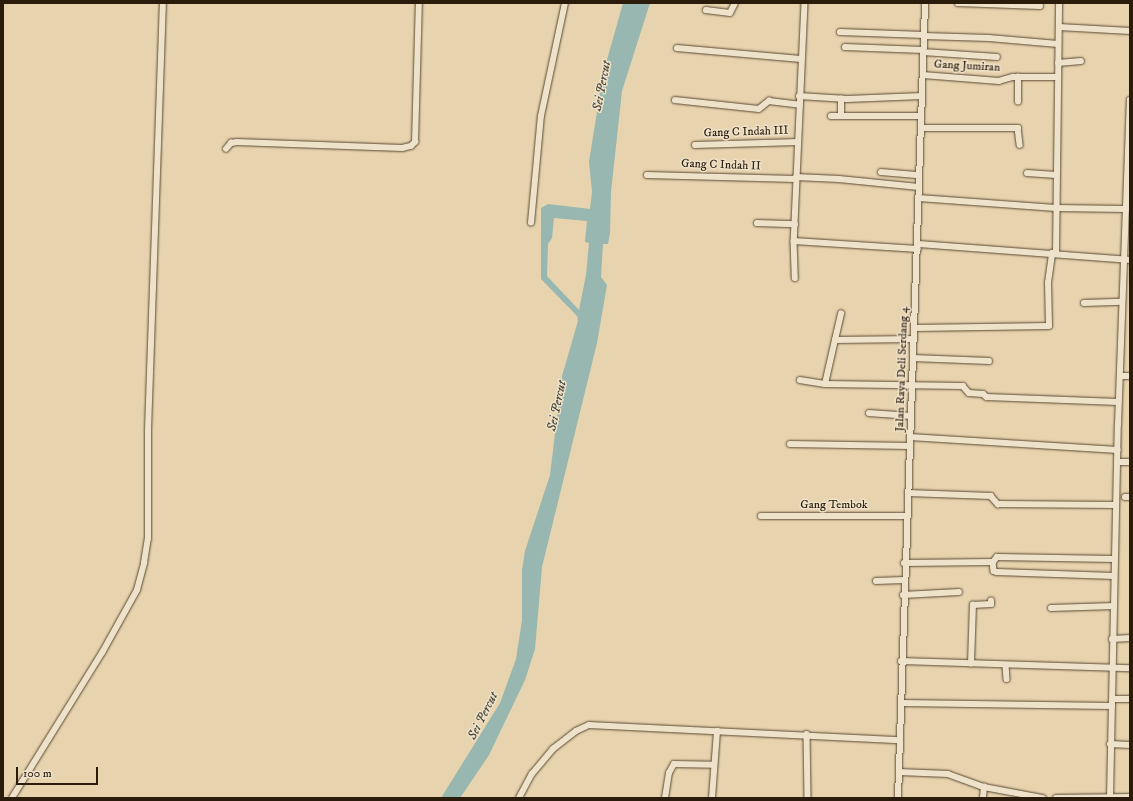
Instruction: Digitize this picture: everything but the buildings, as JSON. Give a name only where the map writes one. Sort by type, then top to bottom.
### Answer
[{"type":"street","points":[[12,798],[102,653],[137,590],[144,563],[148,539],[148,430],[163,3]]},
{"type":"street","points":[[226,149],[231,143],[237,142],[402,148],[411,146],[415,142],[419,3]]},
{"type":"street","points":[[531,223],[541,116],[565,3]]},
{"type":"street","points":[[706,10],[730,13],[735,3]]},
{"type":"street","points":[[795,278],[795,178],[805,3]]},
{"type":"street","name":"Jalan Raya Deli Serdang 4","points":[[898,798],[904,563],[911,416],[914,384],[913,358],[919,246],[919,175],[925,3]]},
{"type":"street","points":[[958,3],[1040,6]]},
{"type":"street","points":[[915,328],[1049,326],[1048,283],[1054,254],[1056,208],[1059,3]]},
{"type":"street","points":[[1058,27],[1130,31]]},
{"type":"street","points":[[840,32],[989,38],[1058,44]]},
{"type":"street","points":[[845,47],[997,57]]},
{"type":"street","points":[[677,48],[801,59]]},
{"type":"street","points":[[1058,63],[1081,61]]},
{"type":"street","name":"Gang Jumiran","points":[[923,75],[999,80],[1018,77],[1058,77]]},
{"type":"street","points":[[1018,77],[1018,102]]},
{"type":"street","points":[[799,96],[841,99],[922,96]]},
{"type":"street","points":[[841,99],[841,116]]},
{"type":"street","points":[[675,100],[759,109],[768,101],[800,105]]},
{"type":"street","points":[[1110,798],[1110,744],[1113,699],[1111,669],[1118,462],[1118,402],[1121,376],[1122,302],[1127,260],[1126,209],[1129,174],[1130,100]]},
{"type":"street","points":[[832,116],[921,116]]},
{"type":"street","points":[[921,128],[1019,128],[1020,145]]},
{"type":"street","name":"Gang C Indah III","points":[[695,145],[798,142]]},
{"type":"street","points":[[881,172],[919,175]]},
{"type":"street","points":[[1027,173],[1056,175]]},
{"type":"street","name":"Gang C Indah II","points":[[646,175],[840,179],[919,187]]},
{"type":"street","points":[[919,198],[1056,208],[1126,209]]},
{"type":"street","points":[[757,223],[794,224]]},
{"type":"street","points":[[794,241],[919,246],[1127,260]]},
{"type":"street","points":[[1084,302],[1122,302]]},
{"type":"street","points":[[825,384],[841,314]]},
{"type":"street","points":[[835,340],[914,339]]},
{"type":"street","points":[[913,358],[989,361]]},
{"type":"street","points":[[1121,376],[1130,376]]},
{"type":"street","points":[[800,380],[825,384],[914,384],[963,386],[970,393],[983,394],[988,398],[1118,402]]},
{"type":"street","points":[[869,413],[911,416]]},
{"type":"street","points":[[910,437],[1118,450]]},
{"type":"street","points":[[790,444],[910,446]]},
{"type":"street","points":[[1118,462],[1130,462]]},
{"type":"street","points":[[908,493],[991,496],[998,504],[1116,505]]},
{"type":"street","name":"Gang Tembok","points":[[761,516],[906,516]]},
{"type":"street","points":[[1114,559],[997,557],[993,562],[994,571],[997,572],[1114,576]]},
{"type":"street","points":[[904,563],[993,562]]},
{"type":"street","points":[[876,581],[904,580]]},
{"type":"street","points":[[903,595],[959,592]]},
{"type":"street","points":[[971,664],[973,605],[991,604],[991,601]]},
{"type":"street","points":[[1051,608],[1114,606]]},
{"type":"street","points":[[1112,639],[1130,638]]},
{"type":"street","points":[[901,660],[1111,669],[1130,668]]},
{"type":"street","points":[[1006,665],[1007,679]]},
{"type":"street","points":[[1113,699],[1130,699]]},
{"type":"street","points":[[901,703],[1112,706]]},
{"type":"street","points":[[519,798],[532,774],[549,753],[585,726],[900,738]]},
{"type":"street","points":[[712,798],[713,765],[717,731]]},
{"type":"street","points":[[808,734],[808,798]]},
{"type":"street","points":[[1110,744],[1130,745]]},
{"type":"street","points":[[665,798],[669,773],[674,764],[713,765]]},
{"type":"street","points":[[899,772],[948,774],[984,787],[1043,798]]},
{"type":"street","points":[[984,787],[984,798]]},
{"type":"street","points":[[1056,798],[1130,797]]},
{"type":"water","name":"Sei Percut","points":[[623,3],[650,3],[622,91],[611,192],[610,233],[608,244],[603,244],[601,277],[607,285],[597,343],[542,567],[535,649],[525,680],[489,755],[460,798],[441,798],[500,703],[516,659],[522,620],[522,570],[525,551],[550,475],[562,376],[578,321],[577,316],[541,279],[541,208],[548,204],[590,209],[592,192],[589,162],[603,74]],"holes":[[[554,218],[587,221],[585,242],[589,243],[586,275],[579,310],[547,276],[548,244],[552,238]]]}]
